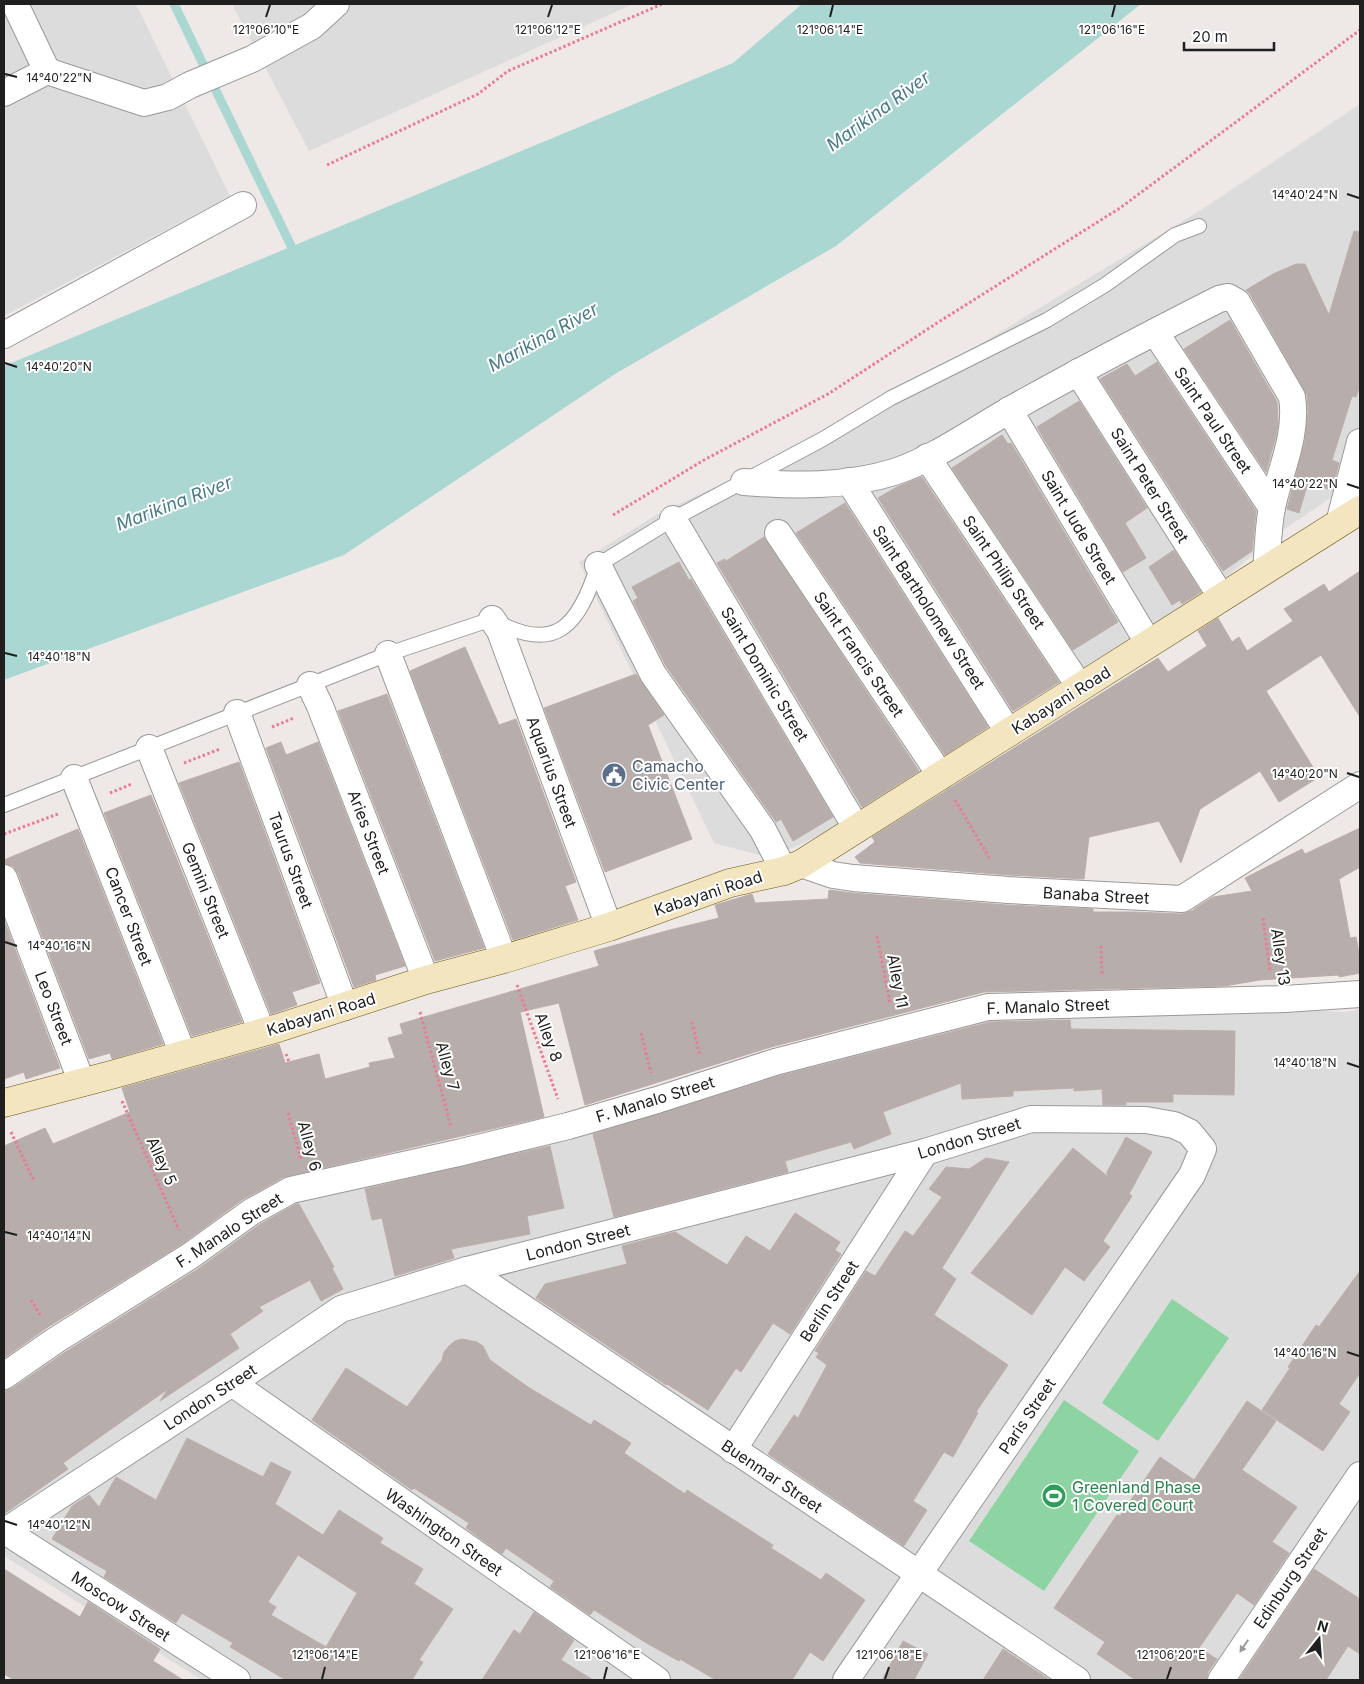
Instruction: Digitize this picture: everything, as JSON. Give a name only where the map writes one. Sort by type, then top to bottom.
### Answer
[{"type":"street","points":[[15,4],[46,70],[144,103],[168,97],[190,85],[252,60],[312,26],[336,4]]},
{"type":"street","points":[[4,94],[46,70]]},
{"type":"street","points":[[4,335],[243,205]]},
{"type":"street","points":[[744,482],[785,486],[849,482],[895,472],[927,458],[1078,372],[1219,299],[1228,297],[1237,302],[1292,397],[1295,413],[1292,434],[1272,508],[1266,570]]},
{"type":"street","name":"Saint Paul Street","points":[[1155,332],[1272,508]]},
{"type":"street","name":"Saint Peter Street","points":[[1078,372],[1222,598]]},
{"type":"street","name":"Saint Jude Street","points":[[1009,410],[1149,644]]},
{"type":"street","points":[[1350,517],[1360,442]]},
{"type":"street","name":"Saint Philip Street","points":[[927,458],[1080,687]]},
{"type":"street","name":"Saint Bartholomew Street","points":[[849,482],[1009,733]]},
{"type":"street","name":"Kabayani Road","points":[[6,1114],[82,1083],[345,1007],[609,926],[730,883],[793,867],[941,776],[1350,517]]},
{"type":"street","name":"Saint Dominic Street","points":[[673,519],[857,828]]},
{"type":"street","name":"Saint Francis Street","points":[[778,533],[941,776]]},
{"type":"street","points":[[598,565],[653,674],[763,830],[793,867]]},
{"type":"street","name":"Aquarius Street","points":[[492,619],[500,631],[609,926]]},
{"type":"street","points":[[388,654],[506,958]]},
{"type":"street","name":"Aries Street","points":[[310,685],[320,706],[420,983]]},
{"type":"street","name":"Taurus Street","points":[[237,713],[345,1007]]},
{"type":"street","name":"Gemini Street","points":[[149,748],[262,1032]]},
{"type":"street","name":"Cancer Street","points":[[74,778],[183,1054]]},
{"type":"street","name":"Banaba Street","points":[[793,867],[853,878],[1008,890],[1182,899],[1360,785]]},
{"type":"street","name":"Leo Street","points":[[4,878],[82,1083]]},
{"type":"street","name":"F. Manalo Street","points":[[4,1376],[56,1340],[190,1256],[251,1212],[291,1190],[458,1153],[568,1126],[775,1062],[988,1007],[1274,999],[1360,994]]},
{"type":"street","name":"London Street","points":[[4,1532],[232,1383],[341,1309],[467,1270],[925,1152],[1031,1119],[1146,1120],[1174,1125],[1189,1132],[1203,1149]]},
{"type":"street","name":"Paris Street","points":[[846,1680],[1192,1175],[1203,1149]]},
{"type":"street","name":"Berlin Street","points":[[733,1450],[925,1152]]},
{"type":"street","name":"Buenmar Street","points":[[467,1270],[1077,1680]]},
{"type":"street","name":"Washington Street","points":[[232,1383],[657,1680]]},
{"type":"street","name":"Edinburg Street","points":[[1221,1680],[1360,1475]]},
{"type":"street","name":"Moscow Street","points":[[4,1532],[238,1680]]},
{"type":"lane","points":[[4,805],[388,654],[492,619],[509,629],[533,636],[551,633],[568,626],[582,606],[591,588],[598,565],[673,519],[824,439],[891,398],[1047,320],[1105,285],[1176,235],[1199,226]]},
{"type":"path","points":[[327,164],[478,94],[508,71],[662,4]]},
{"type":"path","points":[[613,515],[704,460],[828,394],[1120,208],[1360,30]]},
{"type":"path","points":[[941,776],[1008,890]]},
{"type":"path","name":"Alley 13","points":[[1263,918],[1274,999]]},
{"type":"path","name":"Alley 11","points":[[877,936],[895,1031]]},
{"type":"path","name":"Alley 8","points":[[506,958],[568,1126]]},
{"type":"path","name":"Alley 7","points":[[420,983],[458,1153]]},
{"type":"path","points":[[692,1022],[707,1084]]},
{"type":"path","points":[[641,1033],[657,1100]]},
{"type":"path","name":"Alley 5","points":[[111,1076],[190,1256]]},
{"type":"path","name":"Alley 6","points":[[288,1113],[308,1186]]},
{"type":"path","points":[[6,1114],[34,1181]]},
{"type":"shaded area","points":[[4,4],[136,4],[230,196],[4,316]]},
{"type":"shaded area","points":[[232,4],[633,4],[309,151]]},
{"type":"shaded area","points":[[1360,104],[1360,478],[1286,528],[1160,631],[857,818],[771,858],[714,843],[579,562],[658,514],[847,425],[1201,210]]},
{"type":"shaded area","points":[[1192,1006],[1346,1012],[1360,1009],[1360,1680],[202,1680],[4,1556],[4,1382],[298,1190],[931,1024]]},
{"type":"green space","points":[[1172,1299],[1229,1338],[1158,1441],[1102,1403]]},
{"type":"green space","name":"Greenland Phase 1 Covered Court","points":[[1064,1400],[1139,1451],[1044,1591],[969,1541]]},
{"type":"water","name":"Marikina River","points":[[802,4],[1141,4],[836,246],[615,374],[344,555],[4,680],[4,366],[733,63]]},
{"type":"building","points":[[1354,231],[1360,232],[1360,385],[1356,397],[1352,396],[1332,460],[1339,463],[1332,490],[1308,483],[1299,513],[1287,509],[1305,441],[1308,412],[1307,395],[1246,290],[1273,274],[1296,264],[1305,264],[1329,315]]},
{"type":"building","points":[[1230,320],[1277,402],[1278,424],[1266,472],[1184,349]]},
{"type":"building","points":[[1157,362],[1256,511],[1252,551],[1223,571],[1100,379],[1127,364],[1135,376]]},
{"type":"building","points":[[1079,401],[1147,508],[1125,523],[1146,558],[1123,572],[1037,427]]},
{"type":"building","points":[[1002,435],[1008,444],[1011,443],[1118,622],[1073,650],[952,468]]},
{"type":"building","points":[[922,477],[1059,682],[1013,711],[878,498],[897,487]]},
{"type":"building","points":[[845,503],[988,727],[945,755],[796,533]]},
{"type":"building","points":[[764,537],[919,771],[862,807],[717,563],[725,559],[726,561]]},
{"type":"building","points":[[1174,550],[1201,592],[1182,604],[1180,600],[1172,605],[1149,567]]},
{"type":"building","points":[[679,562],[833,817],[793,841],[781,819],[776,822],[666,666],[633,601],[638,598],[632,587]]},
{"type":"building","points":[[1360,571],[1360,717],[1321,655],[1266,691],[1319,777],[1279,802],[1260,771],[1200,809],[1181,863],[1159,821],[1089,837],[1084,879],[860,863],[855,857],[875,842],[872,837],[1158,658],[1168,672],[1207,646],[1198,631],[1218,618],[1232,642],[1239,637],[1247,651],[1293,621],[1284,609],[1324,584],[1329,592]]},
{"type":"building","points":[[465,647],[499,725],[516,719],[576,882],[565,886],[578,920],[513,940],[410,671]]},
{"type":"building","name":"Camacho Civic Center","points":[[636,674],[664,715],[648,725],[692,839],[605,872],[544,708]]},
{"type":"building","points":[[387,694],[484,948],[435,961],[338,711]]},
{"type":"building","points":[[281,742],[286,755],[318,742],[405,966],[375,975],[376,980],[354,987],[266,748]]},
{"type":"building","points":[[239,762],[320,983],[292,992],[297,1005],[271,1014],[179,783]]},
{"type":"building","points":[[151,795],[242,1022],[192,1036],[104,813]]},
{"type":"building","points":[[1360,828],[1360,867],[1339,879],[1350,938],[1356,937],[1360,958],[1360,973],[1339,977],[1339,975],[1260,980],[1224,986],[984,992],[771,1047],[585,1105],[559,1003],[520,1012],[544,1117],[284,1177],[242,1200],[182,1244],[48,1327],[4,1358],[4,1146],[45,1128],[53,1144],[130,1112],[122,1088],[279,1044],[285,1063],[319,1054],[325,1079],[370,1067],[369,1063],[395,1058],[388,1038],[403,1034],[400,1024],[599,966],[594,951],[719,918],[715,905],[752,894],[755,903],[828,899],[829,890],[1007,905],[1093,909],[1093,912],[1182,914],[1194,910],[1213,897],[1252,891],[1245,878],[1302,849],[1305,854]]},
{"type":"building","points":[[78,829],[163,1044],[112,1059],[110,1053],[89,1059],[18,873],[13,866],[4,863],[4,860]]},
{"type":"building","points":[[4,920],[60,1068],[26,1079],[24,1072],[4,1079]]},
{"type":"building","points":[[1070,1020],[1071,1029],[1235,1031],[1234,1095],[1173,1094],[1173,1102],[1126,1102],[1126,1105],[1103,1105],[1102,1089],[1074,1091],[1074,1088],[1013,1091],[1013,1096],[962,1099],[961,1083],[883,1112],[891,1134],[854,1149],[851,1142],[785,1161],[788,1172],[614,1217],[593,1134],[779,1076],[990,1022]]},
{"type":"building","points":[[1126,1137],[1152,1152],[1129,1194],[1132,1196],[1103,1241],[1110,1247],[1084,1281],[1065,1267],[1032,1315],[971,1273],[1073,1148],[1107,1176],[1107,1172]]},
{"type":"building","points":[[550,1146],[564,1208],[527,1216],[530,1234],[451,1249],[454,1258],[395,1276],[382,1218],[372,1220],[365,1189]]},
{"type":"building","points":[[986,1158],[1009,1162],[942,1268],[956,1279],[934,1315],[1008,1365],[976,1412],[978,1413],[953,1457],[944,1452],[913,1501],[927,1510],[904,1546],[768,1454],[794,1415],[798,1418],[827,1365],[816,1357],[819,1353],[815,1351],[866,1271],[875,1276],[905,1231],[913,1236],[942,1197],[929,1189],[946,1167],[969,1169]]},
{"type":"building","points":[[299,1204],[334,1267],[332,1268],[343,1289],[321,1301],[310,1280],[259,1307],[263,1311],[230,1334],[239,1348],[160,1401],[168,1389],[63,1463],[68,1469],[4,1514],[4,1391],[13,1388],[64,1353],[198,1269],[259,1225]]},
{"type":"building","points":[[795,1213],[840,1242],[835,1250],[841,1254],[790,1334],[773,1323],[741,1372],[736,1368],[708,1410],[666,1385],[536,1298],[545,1284],[627,1264],[622,1246],[675,1232],[727,1265],[746,1236],[770,1251]]},
{"type":"building","points":[[1360,1271],[1360,1373],[1339,1404],[1350,1412],[1323,1451],[1262,1410],[1316,1325],[1319,1327]]},
{"type":"building","points":[[462,1339],[477,1342],[483,1346],[490,1360],[528,1387],[591,1425],[594,1420],[631,1443],[624,1453],[685,1494],[687,1490],[773,1545],[771,1548],[821,1580],[826,1573],[865,1600],[823,1661],[810,1652],[792,1680],[716,1680],[680,1659],[679,1661],[648,1644],[594,1610],[590,1615],[550,1587],[554,1581],[506,1548],[502,1554],[466,1528],[469,1523],[414,1488],[412,1490],[312,1420],[346,1368],[407,1407],[442,1360],[444,1352],[455,1341]]},
{"type":"building","points":[[1247,1401],[1276,1421],[1242,1470],[1297,1507],[1272,1542],[1289,1553],[1254,1605],[1237,1593],[1199,1648],[1217,1659],[1208,1672],[1206,1680],[1136,1680],[1097,1654],[1105,1642],[1054,1608],[1117,1515],[1120,1516],[1160,1457],[1194,1480]]},
{"type":"building","points":[[187,1438],[263,1477],[271,1462],[291,1472],[275,1504],[323,1535],[339,1510],[383,1538],[380,1543],[423,1569],[414,1584],[453,1609],[419,1660],[423,1662],[412,1680],[286,1680],[230,1647],[233,1643],[182,1613],[176,1623],[104,1577],[107,1571],[52,1539],[72,1506],[89,1495],[99,1507],[116,1477],[156,1500]],"holes":[[[298,1555],[357,1593],[326,1647],[271,1615],[276,1607],[268,1602]]]},
{"type":"building","points":[[4,1569],[80,1617],[88,1602],[160,1649],[153,1661],[183,1680],[14,1680],[4,1674]]},
{"type":"building","points":[[1314,1569],[1360,1599],[1360,1654],[1348,1646],[1326,1680],[1239,1680]]},
{"type":"building","points":[[534,1612],[574,1640],[561,1660],[593,1680],[482,1680],[514,1630],[520,1634]]},
{"type":"building","points":[[903,1641],[928,1654],[914,1680],[882,1680]]},
{"type":"building","points":[[1003,1649],[1050,1680],[983,1680]]},
{"type":"waterway","points":[[174,4],[296,256]]},
{"type":"place","name":"Camacho Civic Center","points":[[614,775]]},
{"type":"place","name":"Greenland Phase 1 Covered Court","points":[[1054,1496]]}]
